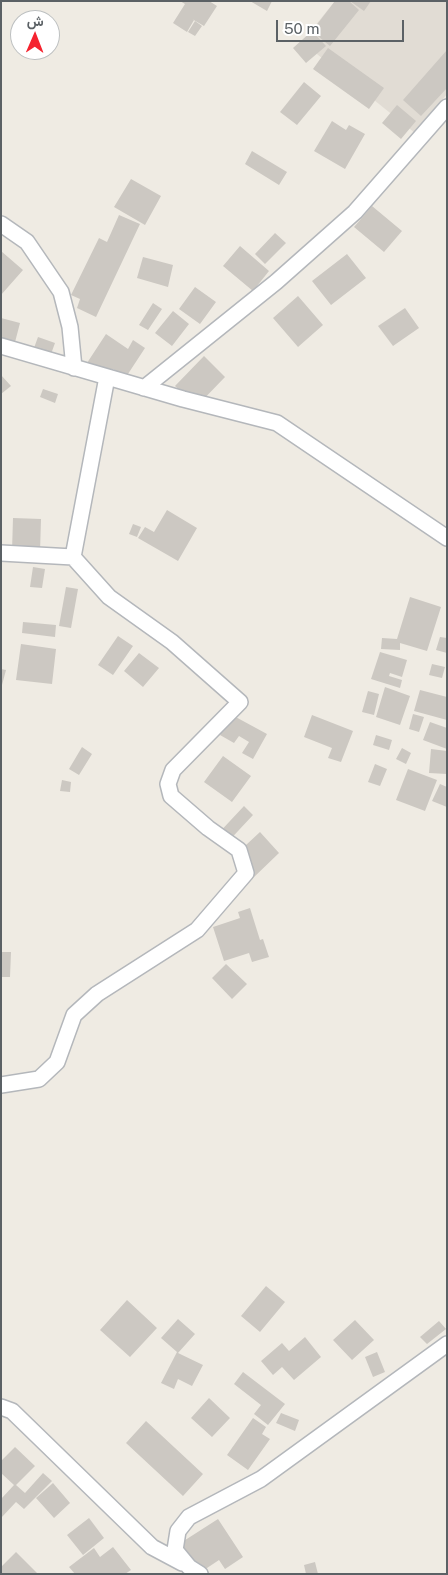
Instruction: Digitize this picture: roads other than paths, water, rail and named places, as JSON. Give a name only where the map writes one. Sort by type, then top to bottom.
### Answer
[{"type":"street","points":[[144,388],[276,282],[355,212],[447,107]]},
{"type":"street","points":[[1,224],[27,242],[61,292],[70,327],[74,368]]},
{"type":"street","points":[[1,346],[144,388],[277,423],[447,538]]},
{"type":"street","points":[[73,557],[107,377]]},
{"type":"street","points":[[1,554],[73,557],[109,597],[172,642],[240,702],[173,770],[168,784],[171,796],[208,828],[239,850],[246,873],[197,930],[97,994],[74,1015],[57,1062],[39,1079],[1,1085]]},
{"type":"street","points":[[195,1570],[175,1550],[178,1531],[189,1517],[261,1479],[447,1344]]},
{"type":"street","points":[[1,1407],[12,1411],[152,1547],[195,1570]]}]
